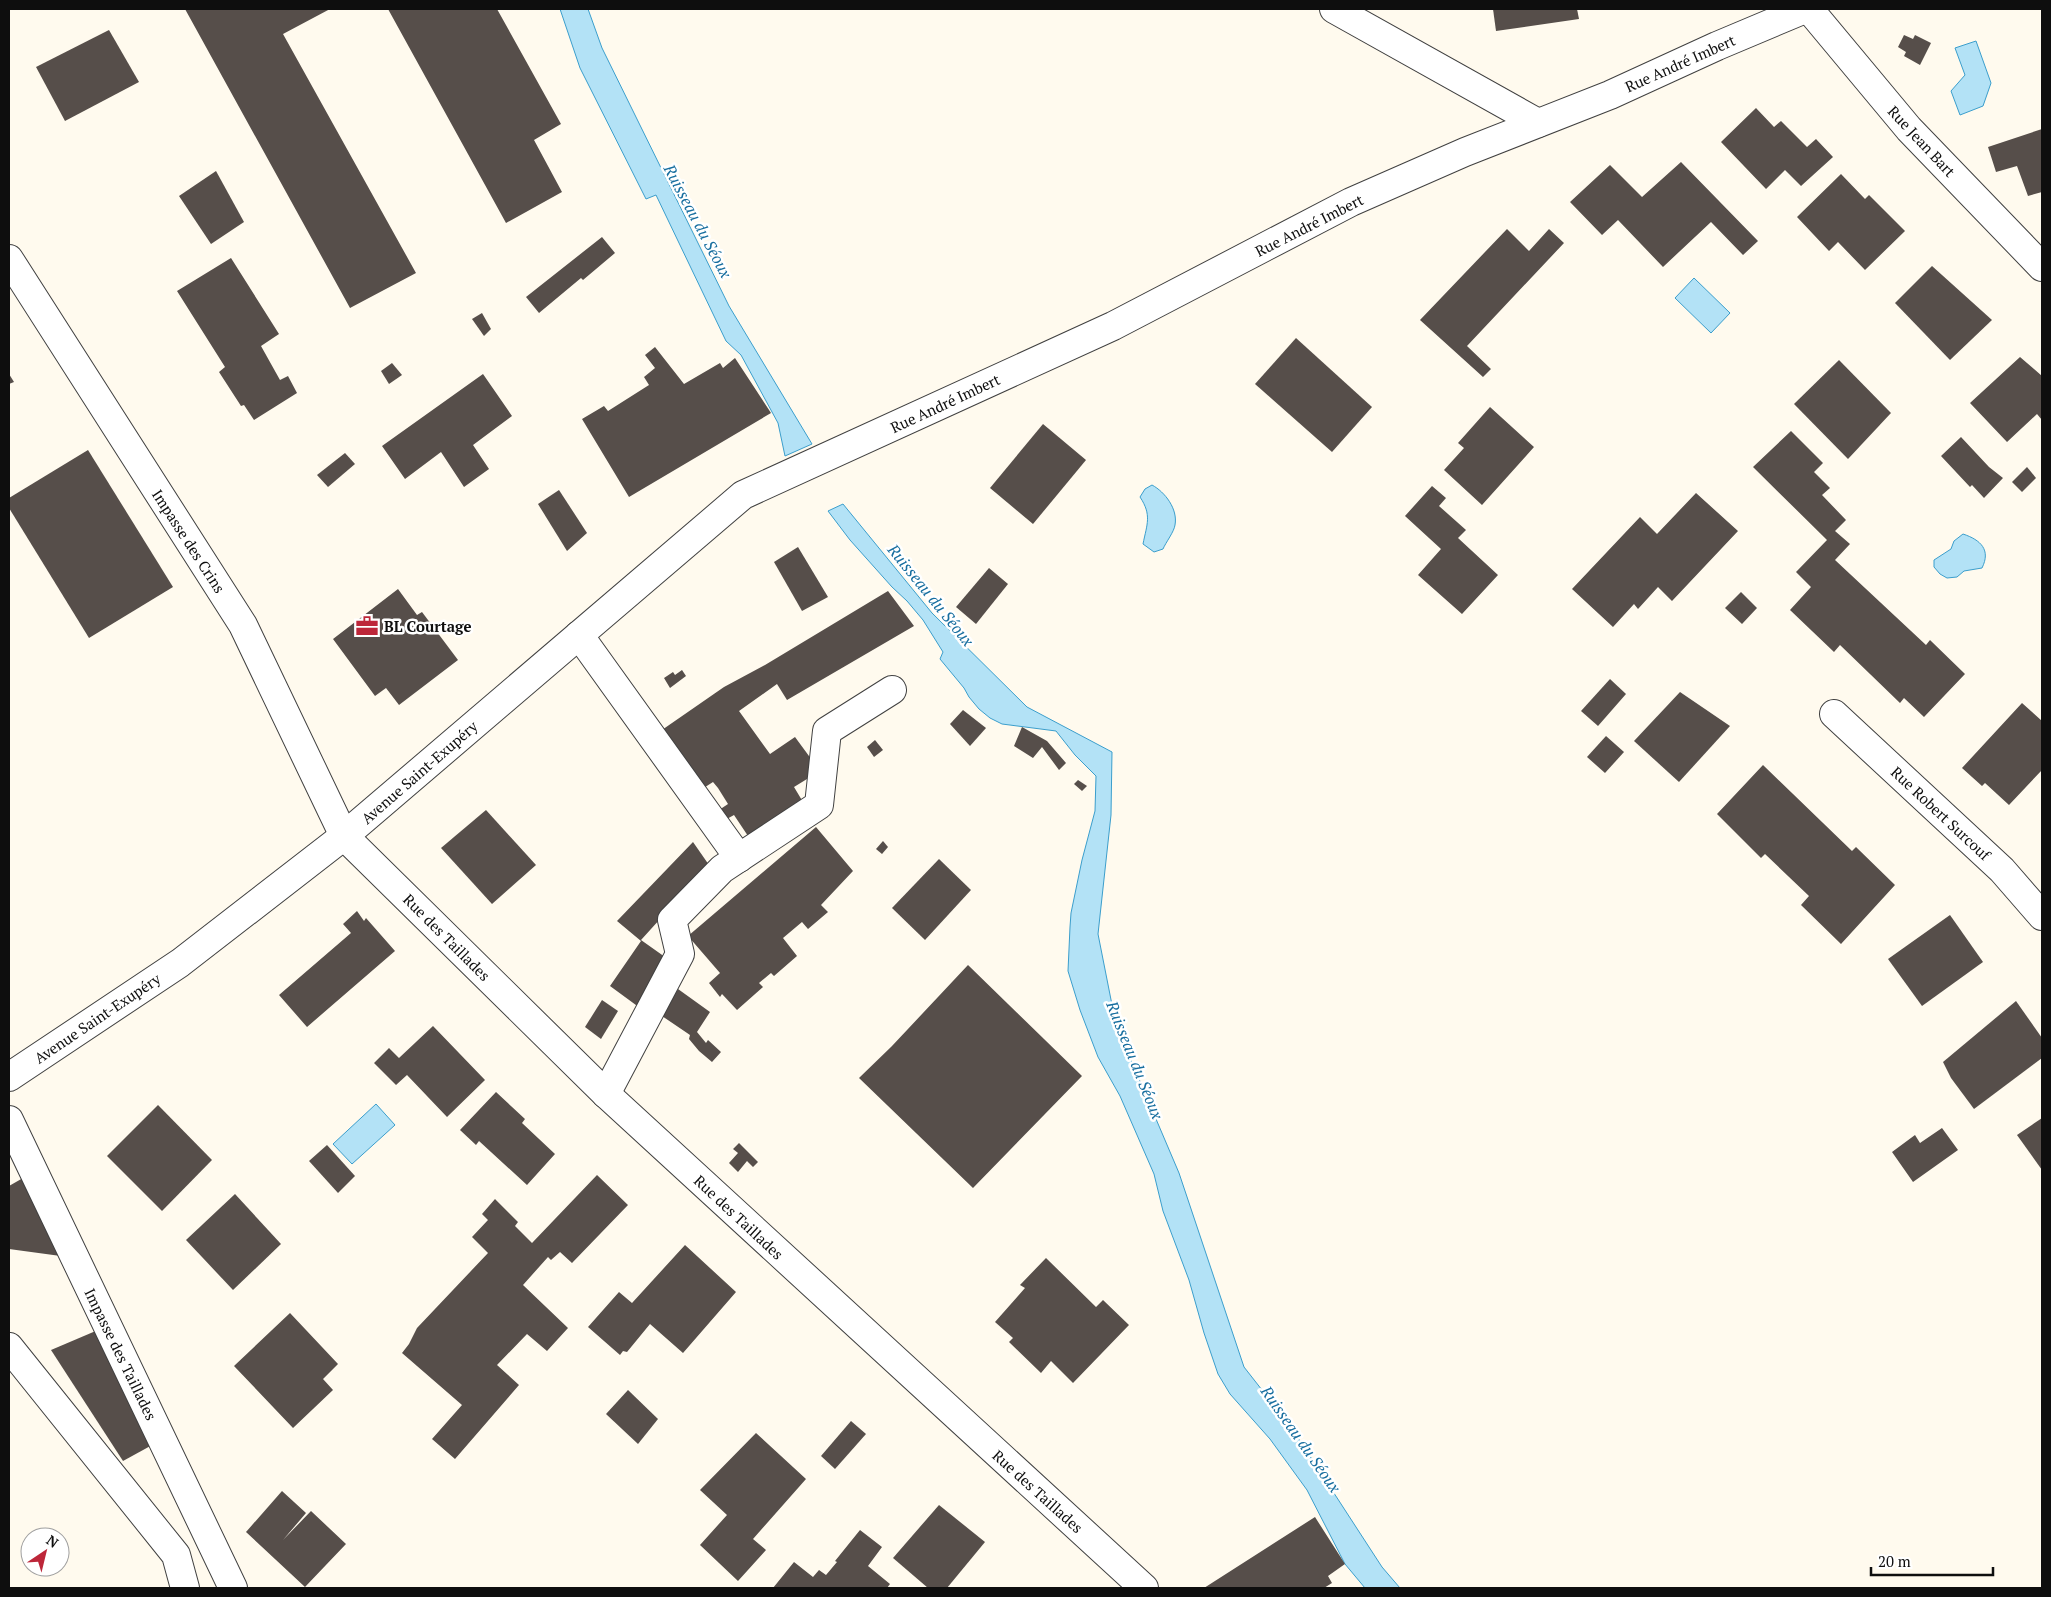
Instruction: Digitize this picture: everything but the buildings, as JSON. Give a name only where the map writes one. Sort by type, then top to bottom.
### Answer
[{"type":"street","points":[[1334,9],[1538,124]]},
{"type":"street","name":"Rue André Imbert","points":[[821,460],[1113,326],[1351,202],[1465,152],[1610,95],[1717,46],[1805,9]]},
{"type":"street","name":"Rue Jean Bart","points":[[1809,9],[1909,129],[2042,267]]},
{"type":"street","name":"Impasse des Crins","points":[[9,259],[243,625],[344,836]]},
{"type":"street","name":"Avenue Saint-Exupéry","points":[[9,1077],[180,963],[344,836],[743,495],[821,460]]},
{"type":"street","points":[[579,635],[739,858]]},
{"type":"street","points":[[606,1094],[680,954],[672,920],[722,869],[819,804],[828,731],[892,690]]},
{"type":"street","name":"Rue Robert Surcouf","points":[[1834,714],[2002,870],[2042,916]]},
{"type":"street","name":"Rue des Taillades","points":[[344,836],[606,1094],[1144,1588]]},
{"type":"street","name":"Impasse des Taillades","points":[[9,1120],[233,1588]]},
{"type":"street","points":[[9,1347],[176,1555],[186,1588]]},
{"type":"water","points":[[560,9],[588,9],[602,48],[729,306],[812,444],[785,456],[778,423],[741,355],[726,341],[656,195],[646,199],[580,68]]},
{"type":"water","points":[[1976,41],[1991,83],[1983,106],[1960,115],[1951,91],[1965,75],[1955,48]]},
{"type":"water","points":[[1694,278],[1730,313],[1711,333],[1675,298]]},
{"type":"water","points":[[1152,485],[1162,492],[1170,502],[1175,519],[1173,531],[1163,549],[1154,552],[1143,544],[1147,515],[1144,503],[1140,497],[1145,489]]},
{"type":"water","points":[[843,504],[932,613],[1027,707],[1112,752],[1111,815],[1098,934],[1116,1025],[1179,1173],[1244,1367],[1291,1427],[1382,1567],[1400,1588],[1365,1588],[1345,1564],[1307,1490],[1270,1439],[1230,1394],[1218,1374],[1189,1280],[1163,1211],[1154,1174],[1120,1096],[1098,1057],[1080,1010],[1068,971],[1070,927],[1082,860],[1095,811],[1096,776],[1075,755],[1056,731],[1002,724],[990,718],[979,709],[940,659],[943,652],[923,620],[850,540],[828,511]]},
{"type":"water","points":[[1963,534],[1975,539],[1983,546],[1985,562],[1982,568],[1964,571],[1957,577],[1947,578],[1934,567],[1934,560],[1951,549],[1954,541]]},
{"type":"water","points":[[376,1104],[395,1125],[352,1164],[333,1144]]},
{"type":"place","name":"BL Courtage","points":[[367,626]]},
{"type":"water label","name":"Ruisseau du Séoux","points":[[698,221]]},
{"type":"water label","name":"Ruisseau du Séoux","points":[[931,595]]},
{"type":"water label","name":"Ruisseau du Séoux","points":[[1135,1060]]},
{"type":"water label","name":"Ruisseau du Séoux","points":[[1301,1439]]}]
